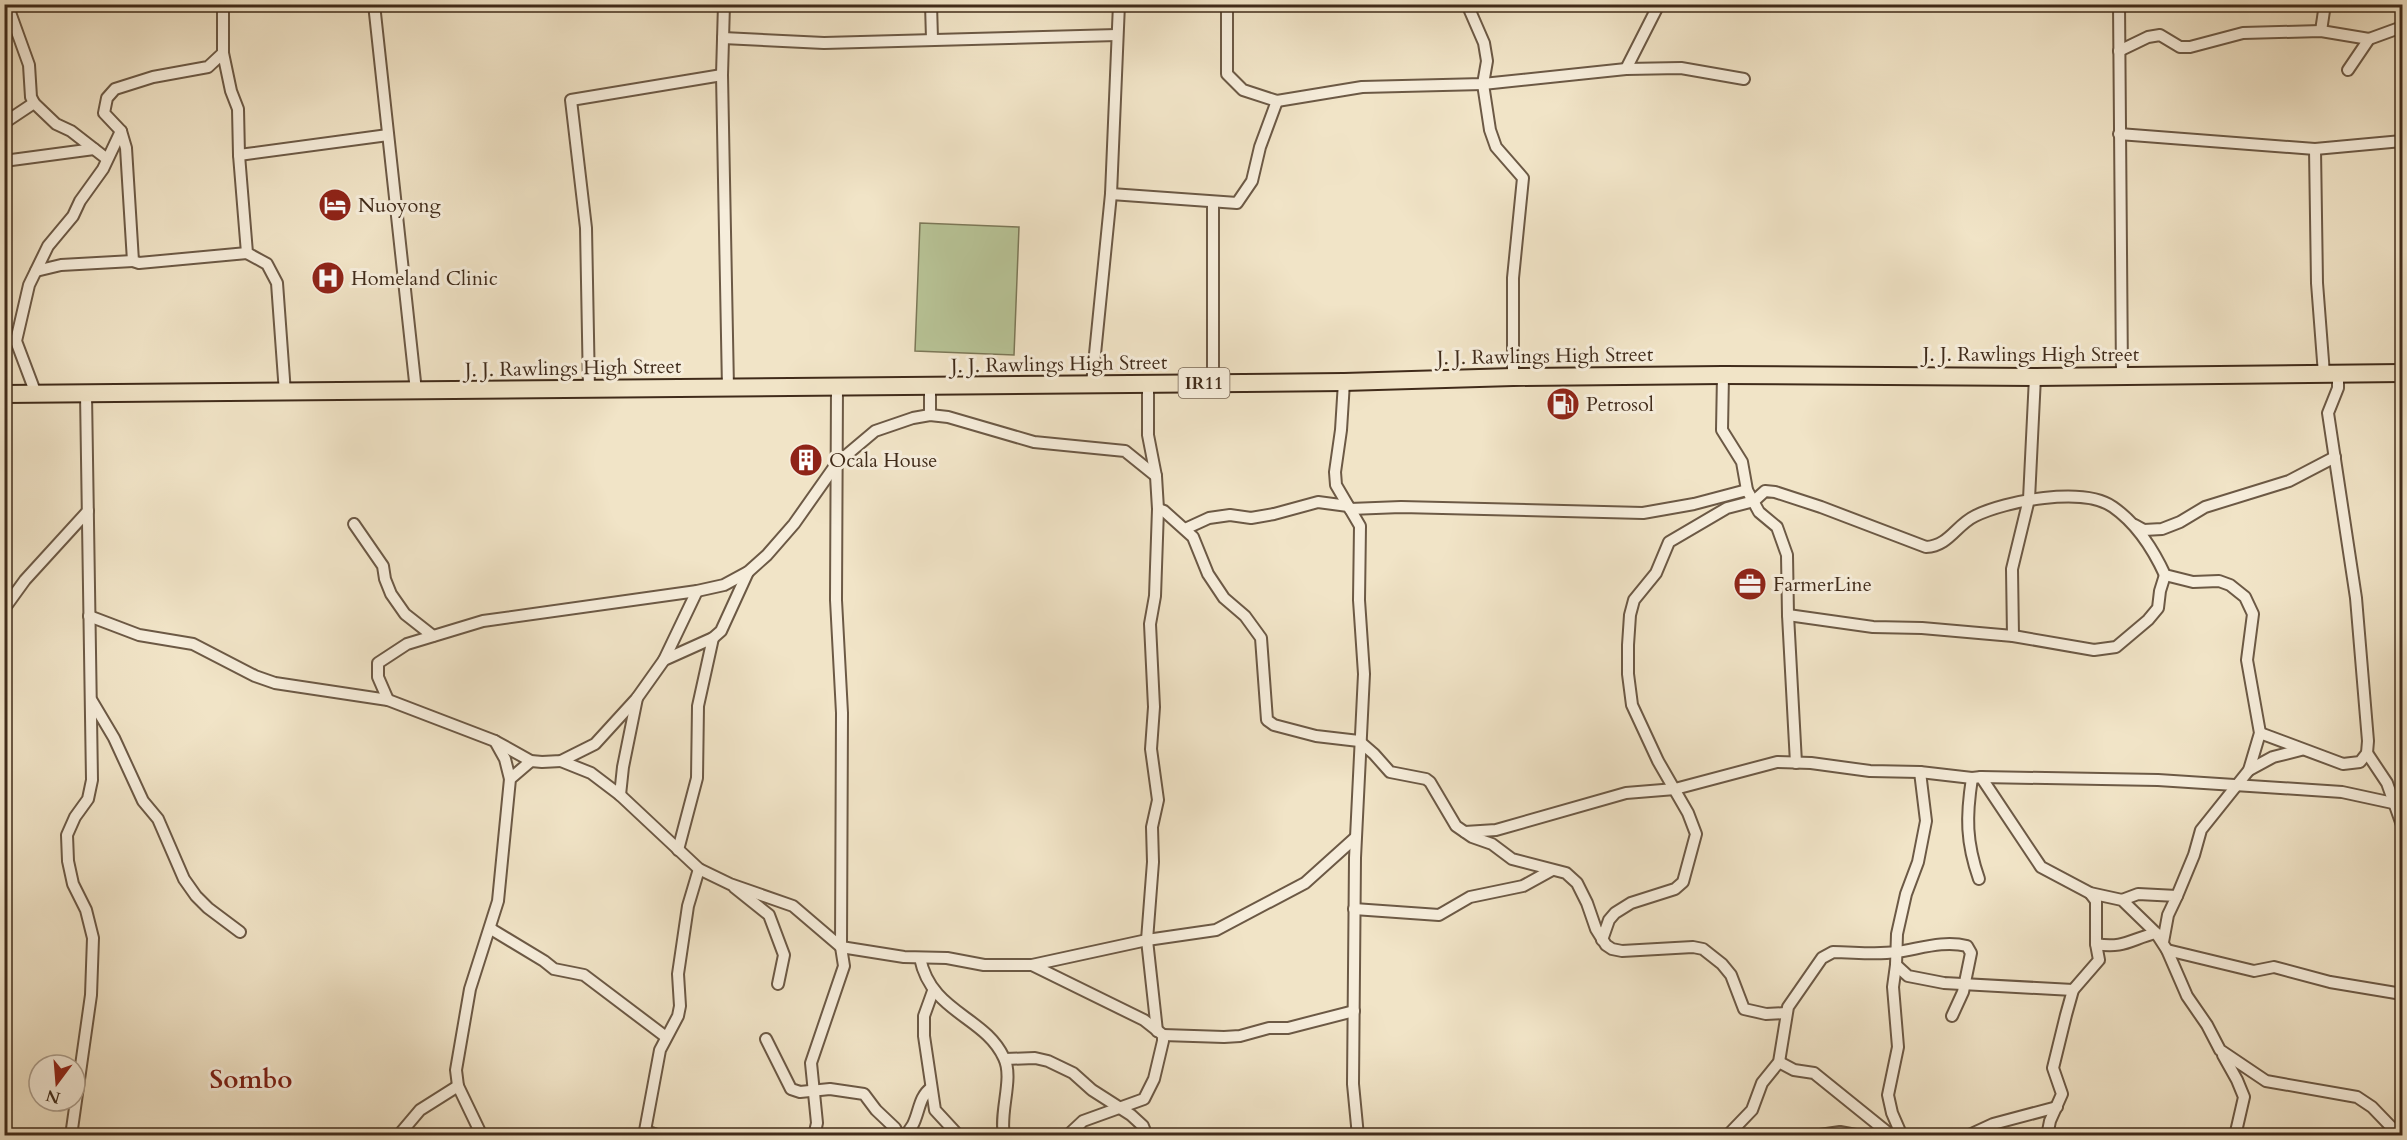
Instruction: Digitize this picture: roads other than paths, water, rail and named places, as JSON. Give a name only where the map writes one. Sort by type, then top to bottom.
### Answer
[{"type":"main road","name":"J. J. Rawlings High Street","points":[[4,394],[1344,382],[1513,377],[1723,375],[2035,377],[2403,373]]},
{"type":"street","points":[[7,4],[29,65],[30,97],[56,124],[71,131],[107,159]]},
{"type":"street","points":[[223,4],[224,53],[231,92],[238,109],[239,155],[247,253]]},
{"type":"street","points":[[374,4],[416,391]]},
{"type":"street","points":[[724,4],[722,75],[728,388]]},
{"type":"street","points":[[932,4],[932,39]]},
{"type":"street","points":[[1092,384],[1111,194],[1119,4]]},
{"type":"street","points":[[1227,4],[1227,74],[1243,90],[1277,101],[1362,87],[1484,84],[1626,69],[1681,68],[1744,79]]},
{"type":"street","points":[[1467,4],[1484,43],[1487,61],[1484,84],[1490,130],[1496,147],[1523,178],[1513,278],[1513,377]]},
{"type":"street","points":[[1626,69],[1659,4]]},
{"type":"street","points":[[2119,4],[2122,375]]},
{"type":"street","points":[[2321,31],[2325,4]]},
{"type":"street","points":[[2119,51],[2148,37],[2160,35],[2180,47],[2190,47],[2243,33],[2321,31],[2369,39],[2403,27]]},
{"type":"street","points":[[723,38],[824,43],[1117,35]]},
{"type":"street","points":[[2348,70],[2369,39]]},
{"type":"street","points":[[133,261],[126,148],[121,131],[104,113],[107,98],[115,90],[153,77],[208,67],[224,53]]},
{"type":"street","points":[[589,388],[586,228],[571,100],[722,75]]},
{"type":"street","points":[[1111,194],[1237,202],[1252,181],[1260,147],[1277,101]]},
{"type":"street","points":[[4,123],[34,103]]},
{"type":"street","points":[[36,394],[16,341],[29,285],[48,246],[73,216],[121,131]]},
{"type":"street","points":[[2120,134],[2315,149],[2403,141]]},
{"type":"street","points":[[239,155],[388,135]]},
{"type":"street","points":[[4,161],[94,149]]},
{"type":"street","points":[[2260,734],[2343,764],[2360,762],[2367,753],[2368,741],[2356,598],[2328,412],[2338,388],[2331,374],[2318,283],[2315,149]]},
{"type":"street","points":[[1212,383],[1213,202]]},
{"type":"street","points":[[36,271],[61,265],[133,261],[139,263],[247,253],[267,264],[277,283],[285,393]]},
{"type":"street","points":[[1723,375],[1722,430],[1742,462],[1747,490],[1759,512],[1777,527],[1787,555],[1796,763]]},
{"type":"street","points":[[2013,636],[2012,569],[2029,500],[2035,377]]},
{"type":"street","points":[[1344,382],[1335,472],[1336,485],[1360,526],[1359,600],[1364,674],[1359,741],[1354,909],[1353,1084],[1358,1136]]},
{"type":"street","points":[[1068,1136],[1083,1121],[1144,1099],[1154,1079],[1163,1041],[1147,940],[1153,862],[1152,827],[1158,800],[1151,749],[1154,707],[1150,624],[1155,596],[1158,509],[1156,476],[1149,435],[1148,384]]},
{"type":"street","points":[[930,386],[930,415]]},
{"type":"street","points":[[814,1136],[817,1123],[811,1063],[844,966],[841,946],[842,713],[836,600],[837,387]]},
{"type":"street","points":[[71,1136],[92,995],[93,938],[86,910],[73,884],[68,861],[67,835],[75,817],[88,799],[93,780],[86,394]]},
{"type":"street","points":[[388,700],[382,689],[378,663],[407,644],[483,621],[697,591],[724,585],[747,572],[767,555],[794,524],[837,463],[875,431],[913,418],[930,415],[948,417],[1034,442],[1125,451],[1156,476]]},
{"type":"street","points":[[2132,524],[2144,530],[2162,529],[2180,522],[2205,507],[2289,481],[2335,457]]},
{"type":"street","points":[[1185,529],[1209,518],[1230,515],[1251,518],[1318,502],[1349,507],[1642,513],[1694,504],[1747,490]]},
{"type":"street","points":[[1602,940],[1609,920],[1631,903],[1676,889],[1683,882],[1696,834],[1688,813],[1658,761],[1632,705],[1628,674],[1632,607],[1638,593],[1662,563],[1669,542],[1727,508],[1754,501],[1766,491],[1821,507],[1926,547],[1938,547],[1974,516],[2029,500],[2053,497],[2086,498],[2111,505],[2132,524],[2156,556],[2165,575],[2158,608],[2135,633],[2116,647],[2094,650],[2013,636],[1922,628],[1873,627],[1788,615]]},
{"type":"street","points":[[1158,509],[1193,537],[1208,574],[1224,598],[1245,616],[1261,638],[1267,720],[1274,725],[1316,736],[1359,741],[1374,754],[1386,770],[1430,782],[1445,811],[1456,826],[1472,837],[1492,844],[1512,859],[1566,873],[1577,883],[1602,940],[1612,949],[1622,951],[1693,947],[1703,949],[1722,964],[1731,975],[1744,1010],[1766,1014],[1786,1013]]},
{"type":"street","points":[[4,609],[25,580],[88,511]]},
{"type":"street","points":[[354,524],[383,566],[385,579],[405,614],[433,636]]},
{"type":"street","points":[[664,660],[713,638],[721,631],[747,572]]},
{"type":"street","points":[[2165,575],[2193,582],[2219,581],[2230,585],[2245,597],[2253,614],[2247,660],[2260,734],[2248,770],[2201,830],[2194,855],[2168,915],[2165,946]]},
{"type":"street","points":[[561,761],[595,744],[638,698],[664,660],[697,591]]},
{"type":"street","points":[[89,616],[139,635],[193,644],[255,676],[275,683],[388,700],[495,741],[531,761],[561,761],[591,773],[620,795],[699,869],[730,884],[793,906],[841,946],[920,958],[947,958],[984,964],[1032,965],[1147,940],[1216,930],[1305,883],[1355,838]]},
{"type":"street","points":[[678,850],[697,778],[698,706],[713,638]]},
{"type":"street","points":[[620,795],[623,767],[638,698]]},
{"type":"street","points":[[91,700],[114,738],[143,801],[158,819],[184,879],[208,908],[240,932]]},
{"type":"street","points":[[482,1136],[458,1086],[456,1070],[470,989],[491,929],[498,901],[510,779],[505,759],[495,741]]},
{"type":"street","points":[[2248,770],[2273,757],[2301,750]]},
{"type":"street","points":[[2367,753],[2398,804],[2403,825]]},
{"type":"street","points":[[510,779],[531,761]]},
{"type":"street","points":[[1465,832],[1496,830],[1626,793],[1675,789],[1777,762],[1976,778],[2158,780],[2342,792],[2398,804]]},
{"type":"street","points":[[1902,1136],[1892,1113],[1888,1095],[1898,1047],[1893,987],[1902,914],[1918,862],[1926,821],[1920,772]]},
{"type":"street","points":[[1976,778],[1967,812],[1970,854],[1979,879]]},
{"type":"street","points":[[1976,778],[2041,867],[2090,893],[2122,900],[2156,933],[2165,946],[2187,996],[2207,1025],[2244,1097],[2235,1136]]},
{"type":"street","points":[[660,1136],[644,1133],[660,1050],[678,1016],[680,1006],[678,974],[688,906],[699,869]]},
{"type":"street","points":[[1354,909],[1439,915],[1475,895],[1523,886],[1552,870]]},
{"type":"street","points":[[730,884],[769,915],[784,955],[778,984]]},
{"type":"street","points":[[2047,1136],[2050,1121],[2062,1094],[2053,1068],[2073,990],[2099,960],[2096,944],[2096,901],[2090,893]]},
{"type":"street","points":[[2122,900],[2138,894],[2177,896]]},
{"type":"street","points":[[769,915],[775,898]]},
{"type":"street","points":[[1591,916],[1609,920]]},
{"type":"street","points":[[491,929],[554,969],[584,975],[666,1037]]},
{"type":"street","points":[[2096,944],[2120,946],[2156,933]]},
{"type":"street","points":[[1727,1136],[1752,1110],[1762,1083],[1779,1062],[1786,1013],[1811,973],[1827,955],[1833,952],[1896,952],[1936,945],[1967,946],[1971,952],[1965,983],[1952,1016]]},
{"type":"street","points":[[2165,946],[2254,971],[2274,967],[2330,982],[2403,994]]},
{"type":"street","points":[[920,958],[933,991],[992,1040],[1005,1059],[1007,1070],[1002,1120],[1004,1136]]},
{"type":"street","points":[[1032,965],[1144,1020],[1160,1033],[1240,1036],[1269,1028],[1288,1028],[1354,1011]]},
{"type":"street","points":[[1896,965],[1908,976],[1944,983],[2073,990]]},
{"type":"street","points":[[933,991],[924,1016],[924,1036],[931,1088],[935,1110],[959,1136]]},
{"type":"street","points":[[766,1039],[791,1089],[800,1092],[830,1089],[864,1094],[876,1110],[895,1128],[899,1136]]},
{"type":"street","points":[[2220,1050],[2266,1081],[2357,1097],[2372,1107],[2400,1136]]},
{"type":"street","points":[[1005,1059],[1035,1058],[1048,1061],[1073,1073],[1083,1083],[1131,1115],[1143,1126],[1147,1136]]},
{"type":"street","points":[[1779,1062],[1794,1070],[1814,1073],[1892,1136]]},
{"type":"street","points":[[398,1136],[420,1110],[458,1086]]},
{"type":"street","points":[[903,1136],[911,1130],[924,1093],[931,1088]]},
{"type":"street","points":[[1967,1136],[1993,1124],[2057,1107]]},
{"type":"street","points":[[1738,1125],[1744,1136]]},
{"type":"street","points":[[1813,1136],[1840,1132],[1861,1136]]},
{"type":"place","name":"Nuoyong","points":[[335,205]]},
{"type":"place","name":"Homeland Clinic","points":[[328,278]]},
{"type":"place","name":"Petrosol","points":[[1563,404]]},
{"type":"place","name":"Ocala House","points":[[806,460]]},
{"type":"place","name":"FarmerLine","points":[[1750,584]]},
{"type":"district","name":"Sombo","points":[[251,1079]]}]
